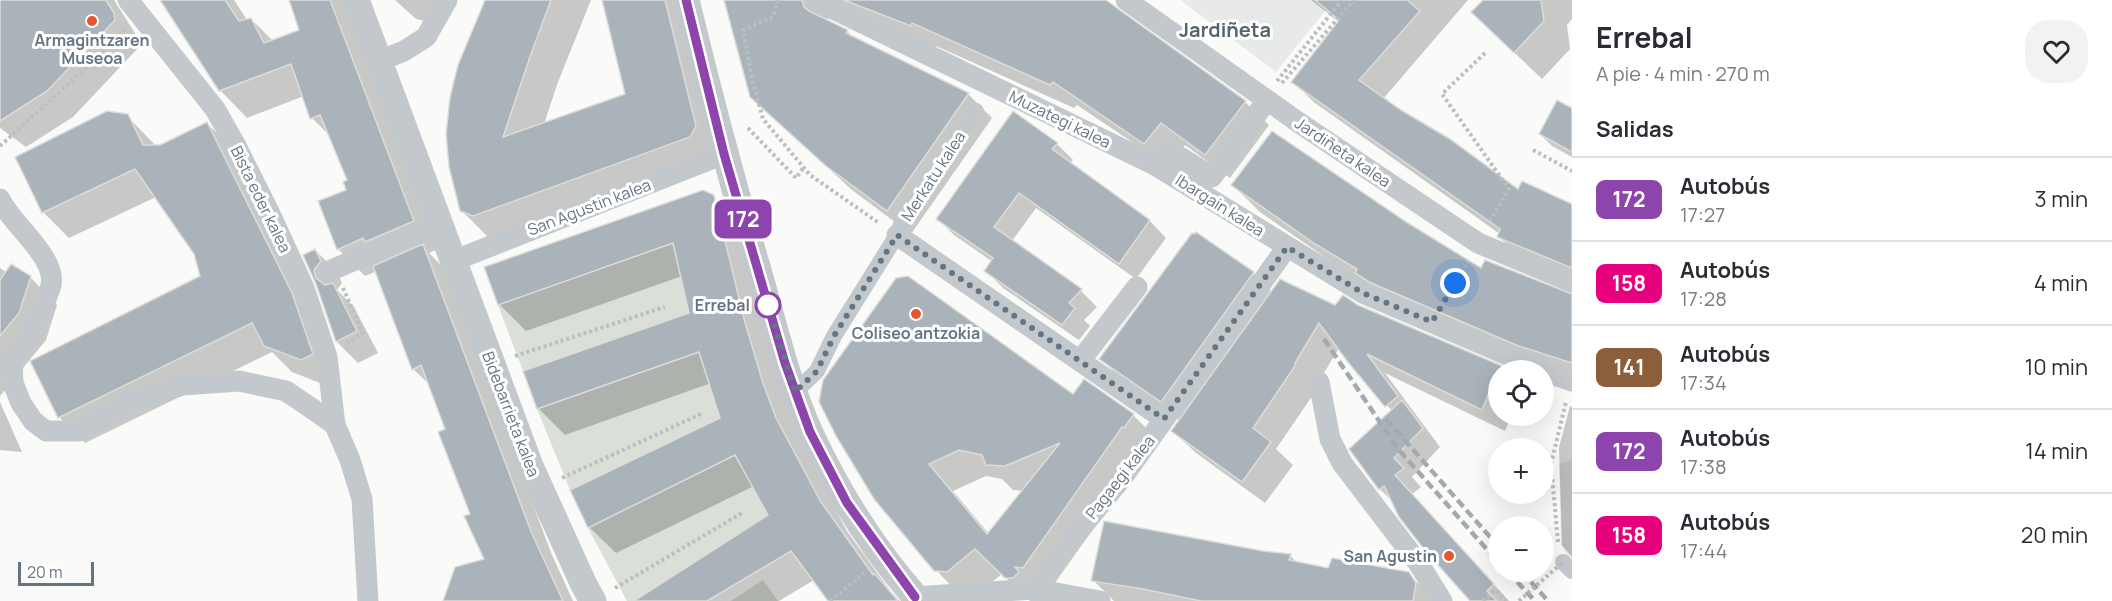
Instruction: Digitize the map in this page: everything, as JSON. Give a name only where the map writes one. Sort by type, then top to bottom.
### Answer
[{"type":"street","name":"Bidebarrieta kalea","points":[[356,0],[530,466],[600,597]]},
{"type":"street","points":[[379,61],[404,51],[426,37],[447,0]]},
{"type":"street","points":[[686,0],[724,154],[795,392],[810,432],[847,503],[917,599],[1044,590],[1100,601]]},
{"type":"street","name":"Muzategi kalea","points":[[815,0],[1155,165]]},
{"type":"street","name":"Jardiñeta kalea","points":[[1126,0],[1265,99],[1481,237],[1572,282]]},
{"type":"street","name":"Bista eder kalea","points":[[133,7],[215,109],[267,207],[304,288],[327,357],[335,425],[350,460],[362,499],[368,601]]},
{"type":"street","points":[[1155,165],[1167,149],[1212,177],[1265,99]]},
{"type":"street","name":"Merkatu kalea","points":[[795,392],[817,371],[834,336],[897,235],[907,210],[976,111]]},
{"type":"street","name":"San Agustin kalea","points":[[453,261],[724,154]]},
{"type":"street","name":"Ibargain kalea","points":[[1155,165],[1363,293],[1518,360]]},
{"type":"street","points":[[0,199],[4,208],[38,249],[47,264],[52,283],[28,338],[6,364],[21,403],[33,421],[46,431],[79,431],[134,400],[183,385],[239,381],[286,391],[335,425]]},
{"type":"street","points":[[327,272],[440,223]]},
{"type":"street","points":[[897,235],[1164,419]]},
{"type":"street","name":"Pagaegi kalea","points":[[1044,590],[1076,534],[1125,474],[1287,247]]},
{"type":"street","points":[[1080,361],[1137,287]]},
{"type":"street","name":"Ibargain kalea","points":[[1554,375],[1572,381]]},
{"type":"street","points":[[1319,382],[1330,439],[1342,464],[1419,564],[1442,601]]},
{"type":"path","points":[[778,0],[773,17],[743,30],[752,78],[763,118],[810,175],[897,235]]},
{"type":"path","points":[[1265,99],[1342,0]]},
{"type":"path","points":[[1265,99],[1354,0]]},
{"type":"path","points":[[0,146],[105,51],[133,7]]},
{"type":"path","points":[[1432,322],[1509,189],[1443,94],[1485,54]]},
{"type":"path","points":[[745,119],[748,130],[796,178],[804,167]]},
{"type":"path","points":[[1533,150],[1572,171]]},
{"type":"path","points":[[492,364],[665,307]]},
{"type":"path","points":[[1519,601],[1564,560],[1551,464],[1572,381]]},
{"type":"path","points":[[540,488],[701,414]]},
{"type":"path","points":[[600,597],[742,513]]},
{"type":"path","points":[[830,601],[884,556]]},
{"type":"path","points":[[1483,601],[1496,590],[1506,601]]},
{"type":"shaded area","points":[[1180,0],[1334,0],[1276,72]]},
{"type":"shaded area","points":[[673,243],[689,313],[523,371],[498,305]]},
{"type":"shaded area","points":[[699,352],[721,418],[570,490],[537,409]]},
{"type":"shaded area","points":[[736,455],[768,515],[634,601],[627,601],[588,528]]},
{"type":"shaded area","points":[[1572,460],[1572,557],[1569,559],[1561,545],[1559,464]]},
{"type":"shaded area","points":[[763,580],[778,601],[731,601]]},
{"type":"building","points":[[0,0],[106,0],[114,13],[115,20],[47,91],[0,121]]},
{"type":"building","points":[[160,0],[225,0],[239,21],[251,18],[264,43],[299,30],[289,0],[330,0],[414,221],[365,242],[363,238],[337,250],[318,201],[346,190],[343,182],[347,180],[320,115],[310,119],[291,64],[219,91]]},
{"type":"building","points":[[485,0],[551,0],[503,137],[625,94],[602,0],[665,0],[696,126],[690,137],[473,216],[460,211],[449,167],[446,134],[450,97],[458,65]]},
{"type":"building","points":[[724,0],[802,0],[804,7],[809,11],[848,30],[846,33],[969,93],[887,211],[826,166],[750,97]]},
{"type":"building","points":[[844,0],[1106,0],[1246,101],[1205,155],[1161,123],[1144,144],[1053,82],[1050,85],[912,23],[911,26]]},
{"type":"building","points":[[1315,0],[1407,0],[1420,11],[1359,80],[1401,110],[1450,139],[1518,189],[1522,181],[1572,204],[1572,268],[1497,237],[1500,229],[1291,82],[1339,20]]},
{"type":"building","points":[[1483,0],[1541,0],[1544,21],[1514,53],[1471,12]]},
{"type":"building","points":[[1557,100],[1572,108],[1572,152],[1539,134]]},
{"type":"building","points":[[107,111],[128,114],[143,145],[160,145],[207,122],[292,293],[313,354],[301,360],[264,346],[252,323],[58,418],[30,361],[200,276],[194,254],[135,169],[42,213],[15,157]]},
{"type":"building","points":[[1013,111],[1058,143],[1052,149],[1150,220],[1119,264],[1019,193],[994,227],[1082,289],[1069,303],[1075,308],[1062,325],[984,271],[993,258],[936,219]]},
{"type":"building","points":[[1272,131],[1408,223],[1481,268],[1485,260],[1572,294],[1572,363],[1516,345],[1369,282],[1355,273],[1357,269],[1315,244],[1231,185]]},
{"type":"building","points":[[703,190],[714,195],[744,319],[776,418],[821,502],[873,575],[875,574],[898,601],[828,601],[791,551],[707,601],[634,601],[768,515],[735,455],[588,528],[570,490],[720,418],[699,352],[537,409],[523,371],[689,313],[673,243],[498,305],[484,267]]},
{"type":"building","points":[[1196,232],[1254,272],[1161,402],[1099,359],[1192,233]]},
{"type":"building","points":[[423,244],[532,534],[563,601],[443,601],[455,567],[484,559],[464,516],[470,514],[438,432],[445,429],[421,365],[412,370],[373,266]]},
{"type":"building","points":[[315,249],[321,261],[314,270],[316,278],[325,285],[333,283],[357,331],[336,342],[316,284],[303,255]]},
{"type":"building","points":[[11,264],[31,276],[19,313],[0,336],[0,280]]},
{"type":"building","points":[[908,276],[1073,394],[1084,379],[1134,414],[1124,428],[1122,427],[1023,568],[1015,567],[1019,572],[1013,578],[1005,578],[975,549],[947,572],[934,571],[874,499],[836,436],[819,402],[823,380],[896,278]],"holes":[[[1060,443],[987,534],[929,464],[959,450],[982,455],[986,465],[1005,466]]]},
{"type":"building","points":[[1280,279],[1335,305],[1343,295],[1358,305],[1488,360],[1488,395],[1482,410],[1367,354],[1398,396],[1385,407],[1319,323],[1295,366],[1253,428],[1271,442],[1242,482],[1171,431]]},
{"type":"building","points":[[1402,400],[1423,428],[1394,458],[1404,468],[1395,475],[1488,577],[1488,582],[1494,584],[1487,591],[1497,601],[1470,601],[1399,517],[1384,486],[1379,490],[1349,449]]},
{"type":"building","points":[[1104,521],[1263,551],[1291,554],[1289,560],[1328,568],[1332,558],[1409,572],[1416,583],[1413,601],[1201,601],[1091,581]]},
{"type":"railway","points":[[1324,339],[1398,449],[1488,551]]},
{"type":"railway","points":[[1386,419],[1488,535]]},
{"type":"railway","points":[[1517,582],[1535,601]]},
{"type":"railway","points":[[1531,582],[1548,601]]},
{"type":"bus line","name":"172","points":[[686,0],[724,154],[785,363],[810,432],[847,503],[915,597]]},
{"type":"place","name":"Armagintzaren Museoa","points":[[92,21]]},
{"type":"place","name":"Errebal","points":[[768,305]]},
{"type":"place","name":"Coliseo antzokia","points":[[916,314]]},
{"type":"place","name":"San Agustin","points":[[1449,556]]},
{"type":"district","name":"Jardiñeta","points":[[1225,30]]},
{"type":"route","points":[[768,305],[767,300],[795,392],[817,371],[834,336],[897,235],[1164,419],[1287,247],[1363,293],[1432,322],[1455,283]]}]
